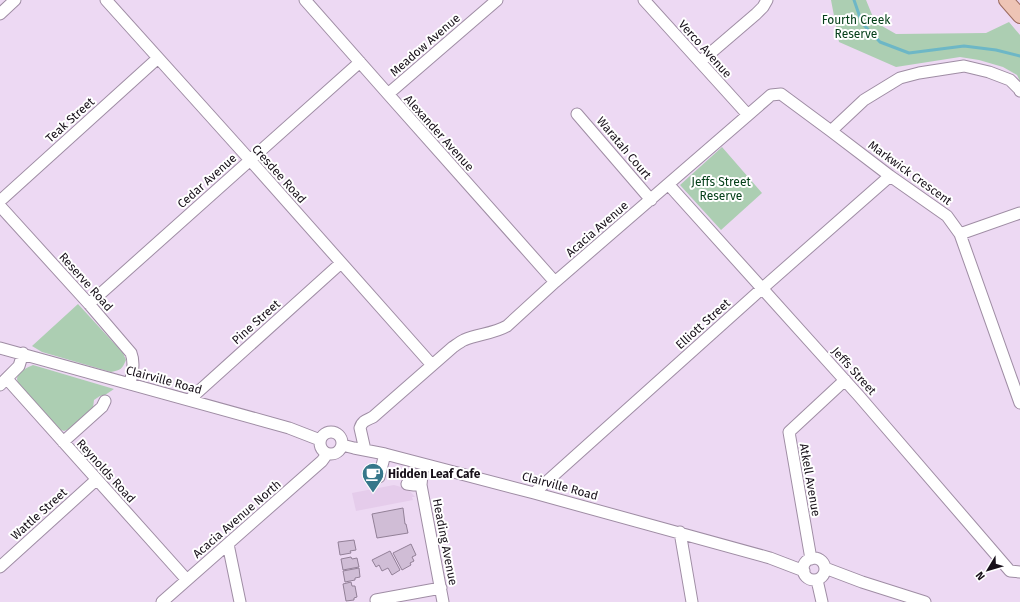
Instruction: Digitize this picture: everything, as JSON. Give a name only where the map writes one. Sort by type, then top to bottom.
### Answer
[{"type":"main road","points":[[1006,0],[1020,16]]},
{"type":"street","points":[[0,14],[15,0]]},
{"type":"street","name":"Cresdee Road","points":[[106,0],[432,365]]},
{"type":"street","name":"Alexander Avenue","points":[[305,0],[555,282]]},
{"type":"street","name":"Meadow Avenue","points":[[388,94],[497,0]]},
{"type":"street","name":"Verco Avenue","points":[[644,0],[748,115]]},
{"type":"street","points":[[700,62],[763,7],[766,0]]},
{"type":"street","name":"Teak Street","points":[[0,201],[158,58]]},
{"type":"street","name":"Cedar Avenue","points":[[89,304],[360,62]]},
{"type":"street","points":[[831,130],[864,100],[900,78],[919,73],[964,66],[989,72],[1010,80],[1020,91]]},
{"type":"street","name":"Markwick Crescent","points":[[771,95],[780,94],[831,130],[890,176],[947,216],[960,234],[1017,381],[1020,403]]},
{"type":"street","name":"Acacia Avenue","points":[[432,365],[463,340],[500,330],[507,326],[555,282],[771,95]]},
{"type":"street","name":"Waratah Court","points":[[577,114],[650,200]]},
{"type":"street","name":"Elliott Street","points":[[534,493],[762,288],[890,176]]},
{"type":"street","name":"Jeffs Street","points":[[668,184],[845,380],[1010,571],[1020,572]]},
{"type":"street","name":"Reserve Road","points":[[0,206],[89,304],[131,353],[133,365],[130,384]]},
{"type":"street","points":[[960,234],[1020,213]]},
{"type":"street","name":"Pine Street","points":[[188,400],[341,263]]},
{"type":"street","name":"Clairville Road","points":[[0,348],[23,353],[289,428],[320,440]]},
{"type":"street","points":[[3,382],[19,366],[23,353]]},
{"type":"street","points":[[365,450],[360,432],[360,428],[363,423],[373,417],[432,365]]},
{"type":"street","name":"Atkell Avenue","points":[[807,564],[789,432],[845,380]]},
{"type":"street","name":"Reynolds Road","points":[[3,382],[63,442],[187,580]]},
{"type":"street","points":[[63,442],[102,407],[105,401]]},
{"type":"street","points":[[331,432],[338,434],[341,438],[342,445],[339,451],[333,454],[327,454],[321,448],[319,443],[320,440],[324,434],[331,432]]},
{"type":"street","name":"Clairville Road","points":[[342,445],[385,454],[534,493],[770,558],[807,564]]},
{"type":"street","name":"Acacia Avenue North","points":[[162,602],[322,461],[327,454]]},
{"type":"street","points":[[379,477],[385,454]]},
{"type":"street","name":"Heading Avenue","points":[[423,464],[421,485],[443,602]]},
{"type":"street","name":"Wattle Street","points":[[0,567],[96,480]]},
{"type":"street","points":[[407,484],[414,486],[421,485]]},
{"type":"street","points":[[680,532],[692,602]]},
{"type":"street","points":[[228,544],[240,602]]},
{"type":"street","points":[[822,602],[821,575],[822,561],[818,559],[807,564],[807,578],[814,580],[821,575],[862,582],[925,602]]},
{"type":"street","points":[[376,600],[441,588]]},
{"type":"shaded area","points":[[394,485],[408,489],[415,497],[412,497],[413,500],[356,511],[352,493]]},
{"type":"green space","name":"Fourth Creek Reserve","points":[[831,0],[866,0],[875,22],[896,34],[986,33],[1009,22],[1020,35],[1020,81],[1017,75],[1003,67],[979,60],[960,57],[896,67],[839,42]]},
{"type":"green space","name":"Jeffs Street Reserve","points":[[722,147],[762,193],[721,230],[680,185]]},
{"type":"green space","points":[[78,304],[123,353],[126,360],[119,370],[111,372],[42,352],[32,346]]},
{"type":"green space","points":[[33,365],[114,389],[94,400],[93,408],[69,429],[64,431],[59,429],[19,386],[17,376],[23,370]]},
{"type":"building","points":[[403,508],[408,533],[377,538],[372,514]]},
{"type":"building","points":[[354,540],[356,550],[350,551],[351,553],[340,555],[338,542]]},
{"type":"building","points":[[411,544],[416,555],[412,557],[414,561],[410,563],[411,565],[402,570],[393,553]]},
{"type":"building","points":[[390,551],[400,570],[392,575],[388,568],[382,571],[379,565],[376,567],[372,560]]},
{"type":"building","points":[[351,557],[352,559],[357,558],[359,567],[343,570],[341,559]]},
{"type":"building","points":[[359,568],[360,577],[355,578],[355,580],[345,582],[343,571]]},
{"type":"building","points":[[351,582],[352,586],[355,586],[357,597],[354,598],[354,600],[346,601],[343,584]]},
{"type":"waterway","points":[[854,0],[862,23],[880,42],[909,53],[964,46],[996,50],[1020,56]]},
{"type":"place","name":"Hidden Leaf Cafe","points":[[373,494]]}]
